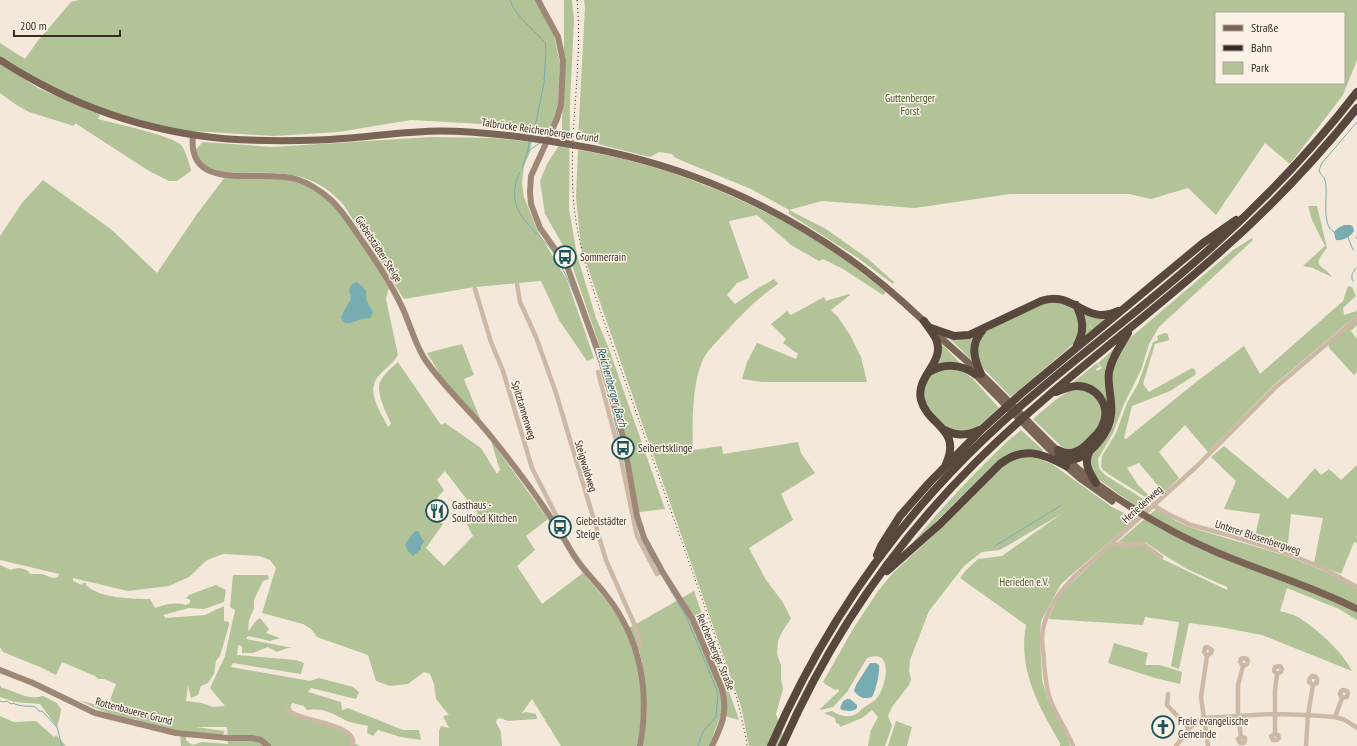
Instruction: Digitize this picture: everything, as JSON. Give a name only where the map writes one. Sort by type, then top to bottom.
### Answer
[{"type":"highway","points":[[771,746],[802,681],[835,623],[868,572],[925,500],[984,439],[1028,400],[1208,251],[1255,207],[1318,141],[1357,92]]},
{"type":"highway","points":[[782,746],[832,647],[877,580],[917,527],[956,483],[1005,434],[1212,260],[1247,228],[1300,174],[1357,108]]},
{"type":"highway","points":[[868,572],[881,546],[900,516],[945,466],[983,428],[1022,392],[1204,243],[1255,207]]},
{"type":"highway","points":[[931,328],[950,335],[961,336],[972,334],[1044,299],[1051,298],[1062,299],[1091,313],[1101,315],[1111,314],[1126,307]]},
{"type":"highway","points":[[1075,349],[1081,338],[1083,326],[1076,305]]},
{"type":"highway","points":[[924,321],[935,336],[938,349],[935,361],[920,389],[922,404],[928,413],[945,430],[951,433],[962,435],[972,433],[983,428]]},
{"type":"highway","points":[[1057,454],[1078,452],[1087,449],[1103,436],[1110,424],[1112,409],[1109,388],[1110,368],[1116,353],[1131,327]]},
{"type":"highway","points":[[978,374],[974,349],[977,338],[985,329]]},
{"type":"highway","points":[[927,374],[941,367],[953,365],[965,368],[978,374]]},
{"type":"highway","points":[[877,580],[940,524],[1004,461],[1016,455],[1025,453],[1035,453],[1067,463],[1081,457],[1104,423],[1105,411],[1101,399],[1094,391],[1081,386],[1070,387],[1052,393]]},
{"type":"highway","points":[[945,430],[950,449],[945,466]]},
{"type":"highway","points":[[1087,449],[1086,464],[1088,472],[1096,483]]},
{"type":"highway","points":[[1057,454],[1067,463]]},
{"type":"main road","name":"Reichenberger Straße","points":[[538,0],[558,37],[562,61],[562,84],[561,105],[557,119],[531,176],[531,204],[540,228],[568,266],[600,357],[624,454],[637,516],[644,538],[660,572],[693,620],[722,689],[725,700],[725,712],[712,746]]},
{"type":"main road","name":"Talbrücke Reichenberger Grund","points":[[0,60],[41,84],[91,108],[134,123],[193,135],[228,139],[283,141],[323,140],[420,131],[467,132],[514,136],[604,150],[656,163],[697,177],[769,209],[798,225],[839,251],[924,321],[1057,454]]},
{"type":"main road","name":"Giebelstädter Steige","points":[[193,135],[192,147],[194,155],[198,163],[211,172],[226,175],[273,175],[295,179],[317,188],[332,200],[345,216],[392,288],[423,356],[442,383],[492,438],[532,491],[586,572],[607,596],[616,610],[636,649],[640,665],[644,711],[640,746]]},
{"type":"main road","points":[[1067,463],[1136,514]]},
{"type":"main road","points":[[1067,463],[1081,479],[1136,514],[1209,553],[1310,592],[1357,614]]},
{"type":"main road","points":[[1147,520],[1204,547],[1311,588],[1357,609]]},
{"type":"main road","name":"Rottenbauerer Grund","points":[[0,670],[33,683],[106,716],[176,733],[228,738],[252,738],[261,740],[268,746]]},
{"type":"street","name":"Steigwaldweg","points":[[517,284],[520,302],[536,337],[556,393],[606,560],[636,628],[640,644],[638,649],[636,649]]},
{"type":"street","name":"Spitztannenweg","points":[[475,289],[491,342],[503,371],[532,468],[559,521],[561,533]]},
{"type":"street","name":"Heriedenweg","points":[[1073,746],[1050,699],[1045,678],[1042,638],[1046,618],[1063,588],[1196,467],[1277,386],[1357,318]]},
{"type":"street","name":"Reichenberger Straße","points":[[598,372],[624,454]]},
{"type":"street","name":"Unterer Blosenbergweg","points":[[1154,505],[1168,514],[1191,525],[1286,553],[1323,568],[1357,587]]},
{"type":"street","points":[[1112,544],[1143,544],[1161,557]]},
{"type":"street","points":[[1207,656],[1201,697],[1208,746]]},
{"type":"street","points":[[1242,745],[1238,741],[1239,737],[1241,737],[1238,716],[1238,684],[1243,666]]},
{"type":"street","points":[[1275,734],[1274,714],[1277,674]]},
{"type":"street","points":[[1306,746],[1308,715],[1313,685]]},
{"type":"street","points":[[1168,694],[1167,706],[1189,728]]},
{"type":"street","points":[[1335,717],[1342,698]]},
{"type":"street","points":[[287,709],[292,714],[324,722],[346,732],[354,739],[352,746]]},
{"type":"street","points":[[1176,746],[1189,728],[1204,718],[1274,714],[1308,715],[1335,717],[1345,720],[1357,728]]},
{"type":"green space","points":[[79,0],[535,0],[553,31],[560,63],[558,111],[547,136],[482,124],[411,120],[338,132],[274,136],[183,131],[134,121],[55,89],[20,70],[0,56],[0,43],[25,59],[37,42],[71,2]]},
{"type":"green space","points":[[564,0],[572,0],[574,20],[570,103],[569,209],[577,255],[596,318],[609,349],[665,509],[639,512],[602,353],[569,256],[545,214],[540,181],[547,164],[558,147],[563,135]]},
{"type":"green space","name":"Guttenberger Forst","points":[[584,0],[1357,0],[1357,60],[1343,95],[1290,164],[1265,143],[1216,215],[1188,188],[1151,199],[1129,194],[1010,194],[915,208],[822,201],[789,210],[751,189],[685,162],[674,157],[672,154],[659,152],[650,157],[578,139],[585,7]]},
{"type":"green space","points":[[0,64],[38,88],[100,115],[98,119],[176,141],[184,150],[191,171],[177,181],[169,181],[149,171],[75,123],[74,126],[29,112],[0,93]]},
{"type":"green space","points":[[431,137],[492,138],[532,142],[530,152],[524,166],[522,182],[524,197],[537,230],[567,280],[594,358],[587,361],[559,320],[541,281],[475,287],[404,299],[343,204],[332,193],[309,180],[298,176],[272,173],[227,173],[214,171],[205,166],[194,151],[203,142],[272,147]]},
{"type":"green space","points":[[578,150],[629,160],[654,167],[702,184],[750,204],[791,225],[821,243],[886,292],[883,295],[843,269],[823,259],[819,261],[791,245],[757,215],[729,221],[749,278],[737,283],[727,295],[735,304],[774,279],[778,284],[740,316],[705,355],[699,371],[694,393],[693,450],[722,446],[723,454],[798,442],[801,453],[815,473],[781,494],[793,520],[749,548],[766,580],[782,601],[791,618],[778,641],[777,654],[781,665],[783,689],[776,714],[786,746],[749,746],[741,706],[581,248],[576,196]]},
{"type":"green space","points":[[225,177],[270,177],[295,181],[317,191],[328,200],[348,223],[389,288],[386,299],[398,355],[377,378],[373,390],[376,403],[388,427],[391,424],[380,396],[379,385],[384,375],[398,362],[441,425],[445,423],[481,448],[497,474],[500,470],[491,441],[548,519],[526,536],[535,550],[517,566],[542,604],[583,573],[614,611],[631,642],[636,659],[641,693],[640,728],[637,746],[561,746],[532,699],[522,713],[526,712],[536,714],[537,719],[508,721],[500,718],[497,719],[496,722],[501,732],[502,746],[439,746],[439,731],[441,726],[449,728],[443,716],[449,715],[436,699],[434,684],[430,674],[424,672],[408,684],[390,686],[376,681],[368,655],[317,637],[311,629],[303,624],[262,613],[276,568],[270,560],[259,556],[223,554],[207,560],[189,577],[169,586],[128,591],[73,578],[73,581],[82,585],[83,583],[86,583],[86,585],[91,589],[107,595],[125,598],[150,599],[155,608],[170,604],[186,605],[190,603],[190,600],[186,598],[189,595],[216,585],[226,590],[224,602],[204,609],[189,608],[163,615],[166,618],[205,615],[224,606],[224,621],[229,622],[229,625],[220,656],[216,661],[214,674],[208,683],[201,686],[198,695],[191,698],[188,685],[186,701],[202,703],[213,707],[225,706],[210,688],[225,656],[235,610],[230,607],[233,575],[268,575],[269,579],[263,581],[254,600],[254,608],[249,620],[248,631],[260,618],[269,629],[266,633],[280,638],[270,641],[248,636],[246,639],[293,648],[287,648],[277,652],[268,647],[253,653],[242,653],[242,646],[238,645],[237,655],[296,660],[304,663],[301,674],[233,663],[231,667],[310,681],[319,678],[353,687],[359,692],[356,699],[311,688],[308,692],[341,702],[342,710],[348,708],[403,730],[419,730],[421,740],[401,737],[378,730],[373,736],[367,733],[368,726],[348,722],[326,711],[316,709],[307,710],[304,706],[292,703],[290,708],[292,709],[292,712],[346,732],[354,743],[360,746],[181,746],[180,733],[146,726],[136,719],[110,714],[79,700],[107,708],[116,684],[104,679],[98,679],[95,676],[62,662],[56,675],[3,652],[0,647],[0,565],[11,570],[22,569],[27,570],[30,574],[42,574],[53,578],[58,577],[59,574],[0,560],[0,236],[22,203],[43,180],[112,230],[157,273],[197,214]],"holes":[[[445,471],[478,514],[467,524],[473,536],[444,566],[426,548],[443,524],[425,513],[444,490],[437,480]],[[196,727],[227,727],[228,744],[202,742],[192,745],[186,740],[186,734],[222,736],[225,731]]]},
{"type":"green space","points":[[1308,206],[1317,206],[1327,248],[1319,260],[1319,263],[1320,266],[1332,277],[1313,268],[1303,266],[1325,246],[1312,220]]},
{"type":"green space","points":[[789,210],[826,229],[867,258],[894,282],[893,284],[858,258],[789,214]]},
{"type":"green space","points":[[1252,238],[1253,240],[1159,327],[1149,344],[1141,370],[1124,404],[1113,433],[1098,459],[1099,468],[1105,475],[1148,502],[1149,507],[1144,512],[1098,479],[1092,473],[1089,456],[1108,435],[1114,424],[1115,416],[1112,372],[1125,344],[1130,338],[1233,250]]},
{"type":"green space","points":[[1348,286],[1352,287],[1356,296],[1343,308],[1344,315],[1357,311],[1357,315],[1275,384],[1208,452],[1185,425],[1159,452],[1179,478],[1164,493],[1139,463],[1127,468],[1138,485],[1155,501],[1153,502],[1103,470],[1101,466],[1102,456],[1116,433],[1127,403],[1138,384],[1153,342],[1158,340],[1157,336],[1165,333],[1168,334],[1169,340],[1155,344],[1143,384],[1149,392],[1192,368],[1196,372],[1195,375],[1170,391],[1132,406],[1124,438],[1126,439],[1196,382],[1244,346],[1260,374],[1343,301]]},
{"type":"green space","points":[[849,294],[850,295],[831,310],[838,317],[850,335],[861,357],[867,382],[762,382],[742,379],[747,362],[757,343],[796,359],[798,354],[783,343],[786,339],[771,324],[787,311],[791,315],[824,297],[826,301]]},
{"type":"green space","points":[[1049,301],[1069,305],[1074,310],[1079,321],[1077,338],[1063,353],[1011,397],[979,364],[976,349],[983,334],[992,327]]},
{"type":"green space","points":[[1081,311],[1110,316],[1093,330],[1089,325],[1093,331],[1084,338]]},
{"type":"green space","points":[[1357,320],[1357,325],[1351,331],[1357,339],[1357,372],[1354,375],[1328,345]]},
{"type":"green space","points":[[978,333],[972,361],[949,338]]},
{"type":"green space","points":[[941,343],[959,362],[959,364],[937,366]]},
{"type":"green space","points":[[462,344],[474,375],[464,379],[481,421],[444,381],[427,353]]},
{"type":"green space","points":[[1115,348],[1108,406],[1103,398],[1071,384],[1097,363],[1100,367],[1096,369],[1097,371],[1102,368],[1098,363]]},
{"type":"green space","points":[[945,368],[963,371],[973,379],[999,408],[978,426],[968,431],[958,431],[945,426],[929,410],[924,398],[924,393],[929,377]]},
{"type":"green space","points":[[1072,389],[1090,391],[1101,405],[1103,414],[1099,426],[1091,436],[1075,450],[1062,447],[1033,419],[1054,401]]},
{"type":"green space","points":[[1021,430],[1043,450],[1042,452],[1030,450],[1019,451],[998,461],[906,551],[970,478]]},
{"type":"green space","points":[[1224,446],[1288,499],[1315,468],[1321,475],[1329,469],[1341,480],[1357,465],[1357,543],[1354,542],[1341,574],[1314,563],[1323,518],[1291,514],[1287,552],[1254,541],[1260,514],[1224,509],[1236,481],[1211,457]]},
{"type":"green space","name":"Herieden e.V.","points":[[1017,457],[1034,457],[1052,464],[1112,507],[1136,519],[1061,584],[1041,621],[1040,636],[1042,680],[1048,700],[1067,736],[1070,746],[1060,746],[1060,743],[1037,701],[1027,672],[1024,641],[1026,625],[960,578],[978,559],[1002,556],[1061,514],[1000,550],[982,552],[964,566],[929,611],[910,660],[909,670],[911,680],[909,685],[892,707],[888,716],[892,726],[885,746],[868,746],[871,730],[878,717],[872,710],[862,718],[840,727],[839,724],[836,723],[835,718],[824,713],[832,711],[841,715],[855,715],[875,700],[882,689],[886,675],[884,662],[881,658],[875,656],[867,658],[847,692],[833,707],[821,710],[820,709],[839,691],[838,689],[835,690],[823,682],[853,629],[878,591],[893,573],[934,535],[996,471]]},
{"type":"green space","points":[[1156,509],[1176,521],[1192,528],[1287,556],[1324,571],[1357,589],[1357,620],[1339,609],[1287,588],[1280,611],[1298,617],[1313,627],[1336,648],[1352,671],[1262,635],[1189,623],[1179,669],[1171,666],[1179,622],[1145,617],[1143,625],[1048,619],[1057,600],[1065,589],[1111,546],[1143,545],[1160,558],[1227,590],[1227,587],[1187,569],[1145,542],[1138,544],[1118,542]]},
{"type":"green space","points":[[694,591],[739,720],[721,715],[709,746],[643,746],[647,712],[642,662],[639,650],[629,628]]},
{"type":"green space","points":[[1114,643],[1148,653],[1145,665],[1160,665],[1182,672],[1180,684],[1155,678],[1108,663]]},
{"type":"green space","points":[[0,685],[2,688],[22,695],[32,697],[43,696],[57,703],[61,709],[57,727],[40,704],[15,702],[0,697]]},
{"type":"green space","points":[[0,716],[14,722],[36,721],[54,737],[56,735],[66,746],[0,746]]},
{"type":"green space","points":[[896,721],[912,727],[907,746],[888,746]]},
{"type":"water","points":[[1344,225],[1351,225],[1354,231],[1346,238],[1336,240],[1334,232]]},
{"type":"water","points":[[357,282],[366,290],[367,302],[373,312],[370,318],[345,323],[341,318],[351,299],[349,290],[352,284]]},
{"type":"water","points":[[415,531],[418,531],[424,542],[421,549],[413,556],[408,551],[405,544]]},
{"type":"water","points":[[870,663],[876,663],[879,665],[878,677],[872,697],[864,698],[854,691],[856,685]]},
{"type":"water","points":[[850,699],[857,705],[857,708],[852,711],[842,710],[840,708],[843,701]]},
{"type":"waterway","name":"Reichenberger Bach","points":[[510,0],[514,9],[521,18],[545,42],[546,51],[544,82],[535,127],[530,136]]},
{"type":"waterway","points":[[1334,232],[1327,223],[1326,186],[1319,170],[1322,163],[1357,122]]},
{"type":"waterway","name":"Reichenberger Bach","points":[[522,168],[528,151],[529,141]]},
{"type":"waterway","points":[[528,151],[540,143]]},
{"type":"waterway","name":"Reichenberger Bach","points":[[520,172],[515,191],[515,200],[518,210],[527,223],[549,246],[567,278],[598,359]]},
{"type":"waterway","points":[[1348,237],[1353,250]]},
{"type":"waterway","points":[[1353,281],[1352,274],[1356,268]]},
{"type":"waterway","name":"Reichenberger Bach","points":[[614,418],[623,456]]},
{"type":"waterway","points":[[995,546],[1060,506]]},
{"type":"waterway","name":"Reichenberger Bach","points":[[647,550],[654,563]]},
{"type":"waterway","name":"Reichenberger Bach","points":[[661,574],[686,616],[718,693],[716,717],[703,732],[698,746]]},
{"type":"waterway","points":[[0,701],[7,701],[11,704],[14,703],[21,706],[33,706],[39,711],[42,711],[57,727],[62,746]]},
{"type":"railway","points":[[577,0],[578,48],[572,168],[574,207],[582,250],[599,307],[737,698],[747,746]]},
{"type":"place","name":"Sommerrain","points":[[565,257]]},
{"type":"place","name":"Seibertsklinge","points":[[623,448]]},
{"type":"place","name":"Gasthaus - Soulfood Kitchen","points":[[437,511]]},
{"type":"place","name":"Giebelstädter Steige","points":[[560,527]]},
{"type":"place","name":"Freie evangelische Gemeinde","points":[[1163,727]]}]
